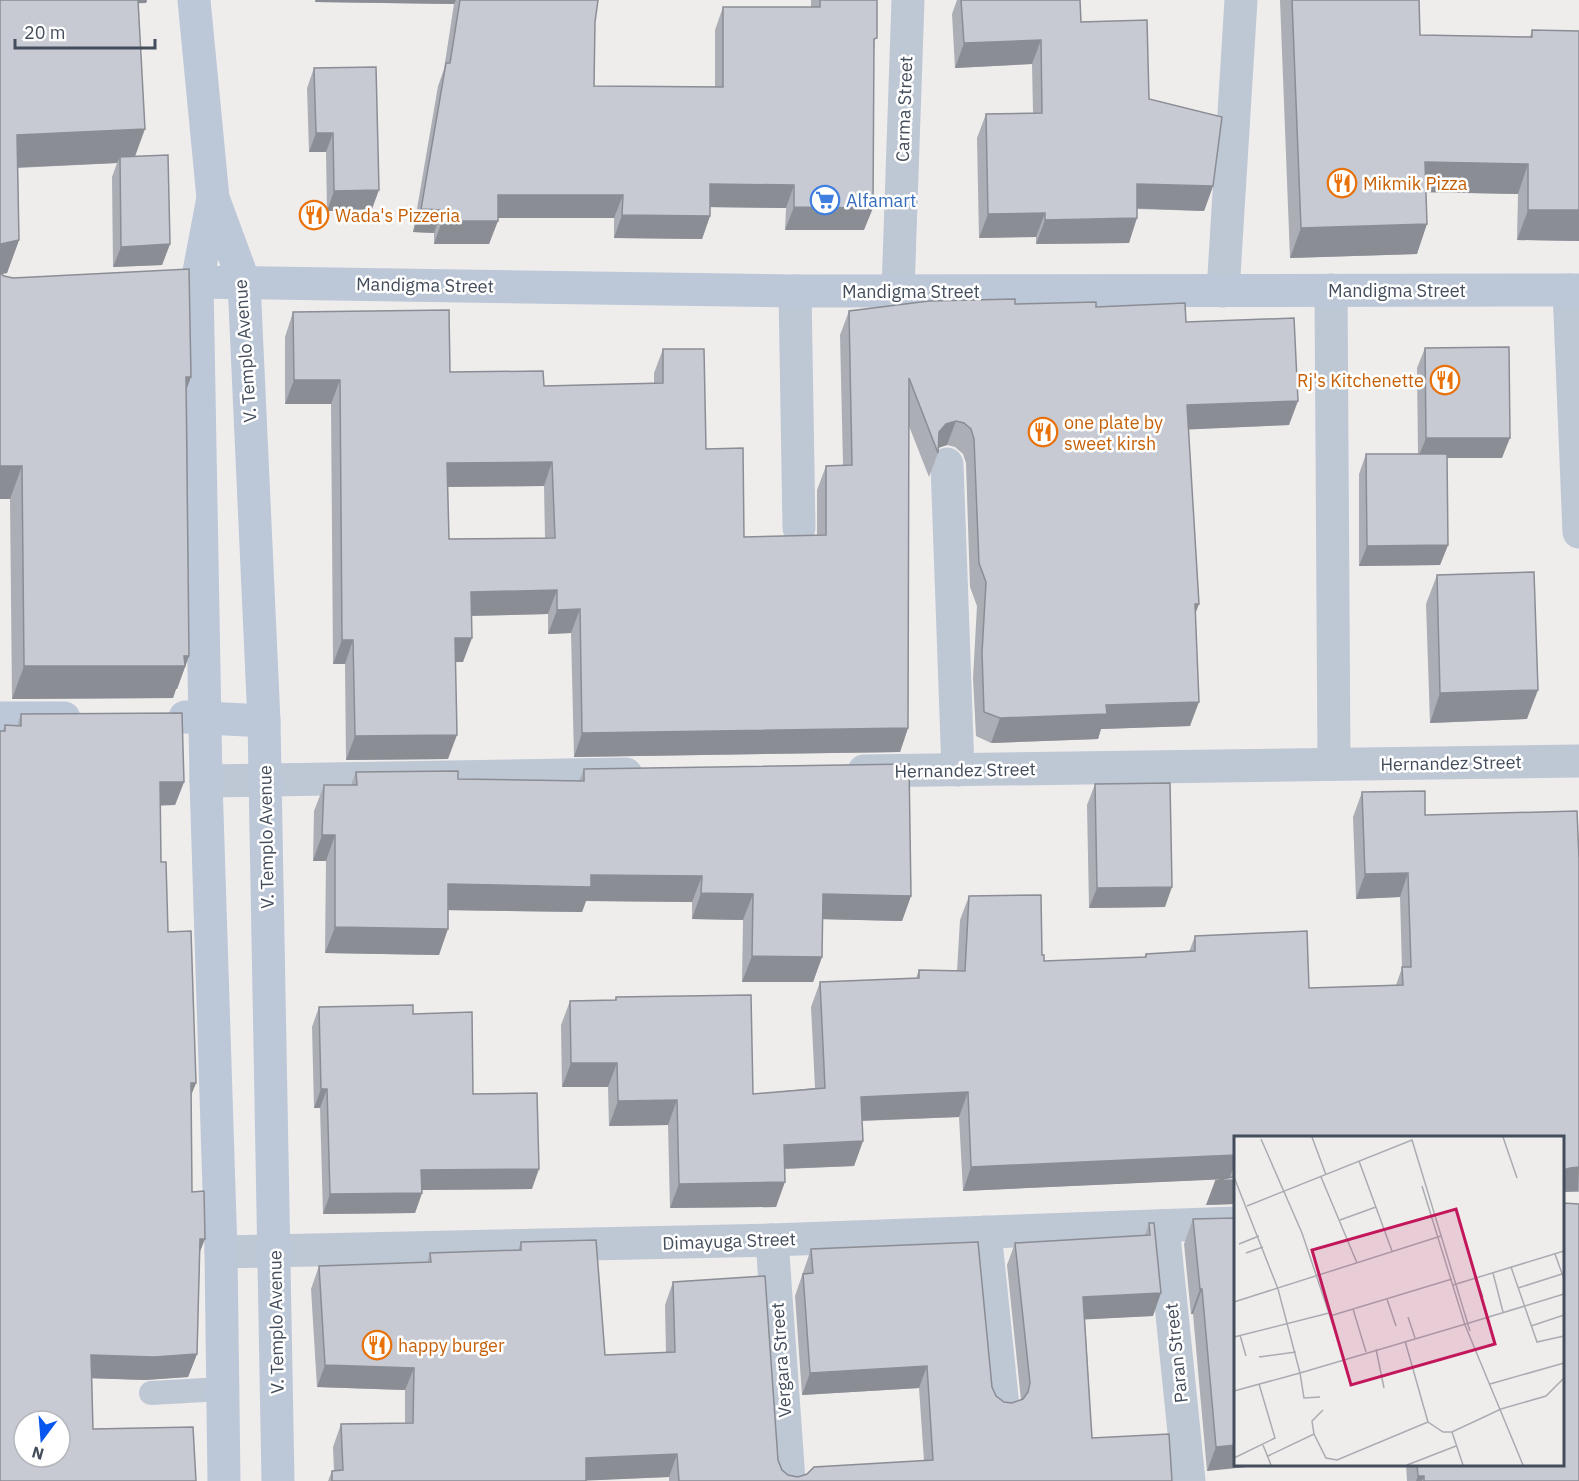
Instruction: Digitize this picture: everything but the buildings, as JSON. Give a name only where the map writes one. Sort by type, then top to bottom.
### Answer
[{"type":"main road","name":"V. Templo Avenue","points":[[194,0],[213,198],[244,282],[264,721],[278,1481]]},
{"type":"main road","name":"V. Templo Avenue","points":[[213,198],[197,282],[206,781],[222,1252],[224,1481]]},
{"type":"main road","name":"Mandigma Street","points":[[197,282],[795,291],[1574,290]]},
{"type":"main road","points":[[160,717],[264,721]]},
{"type":"main road","points":[[0,718],[91,718]]},
{"type":"street","name":"Carma Street","points":[[898,291],[908,0]]},
{"type":"street","points":[[1223,291],[1241,0]]},
{"type":"street","points":[[162,284],[197,282]]},
{"type":"street","points":[[1331,290],[1334,765]]},
{"type":"street","points":[[1574,290],[1579,532]]},
{"type":"street","points":[[795,291],[799,528]]},
{"type":"street","points":[[947,464],[958,770]]},
{"type":"street","name":"Hernandez Street","points":[[838,772],[1579,761]]},
{"type":"street","points":[[206,781],[659,774]]},
{"type":"street","name":"Dimayuga Street","points":[[222,1252],[772,1240],[1234,1223]]},
{"type":"street","name":"Paran Street","points":[[1163,1226],[1188,1481]]},
{"type":"street","points":[[985,1232],[1003,1407]]},
{"type":"street","name":"Vergara Street","points":[[772,1240],[789,1481]]},
{"type":"lane","points":[[151,1393],[222,1389]]},
{"type":"place","name":"Mikmik Pizza","points":[[1342,183]]},
{"type":"place","name":"Alfamart","points":[[825,200]]},
{"type":"place","name":"Wada's Pizzeria","points":[[314,215]]},
{"type":"place","name":"Rj's Kitchenette","points":[[1445,380]]},
{"type":"place","name":"one plate by sweet kirsh","points":[[1043,432]]},
{"type":"place","name":"happy burger","points":[[377,1345]]}]
